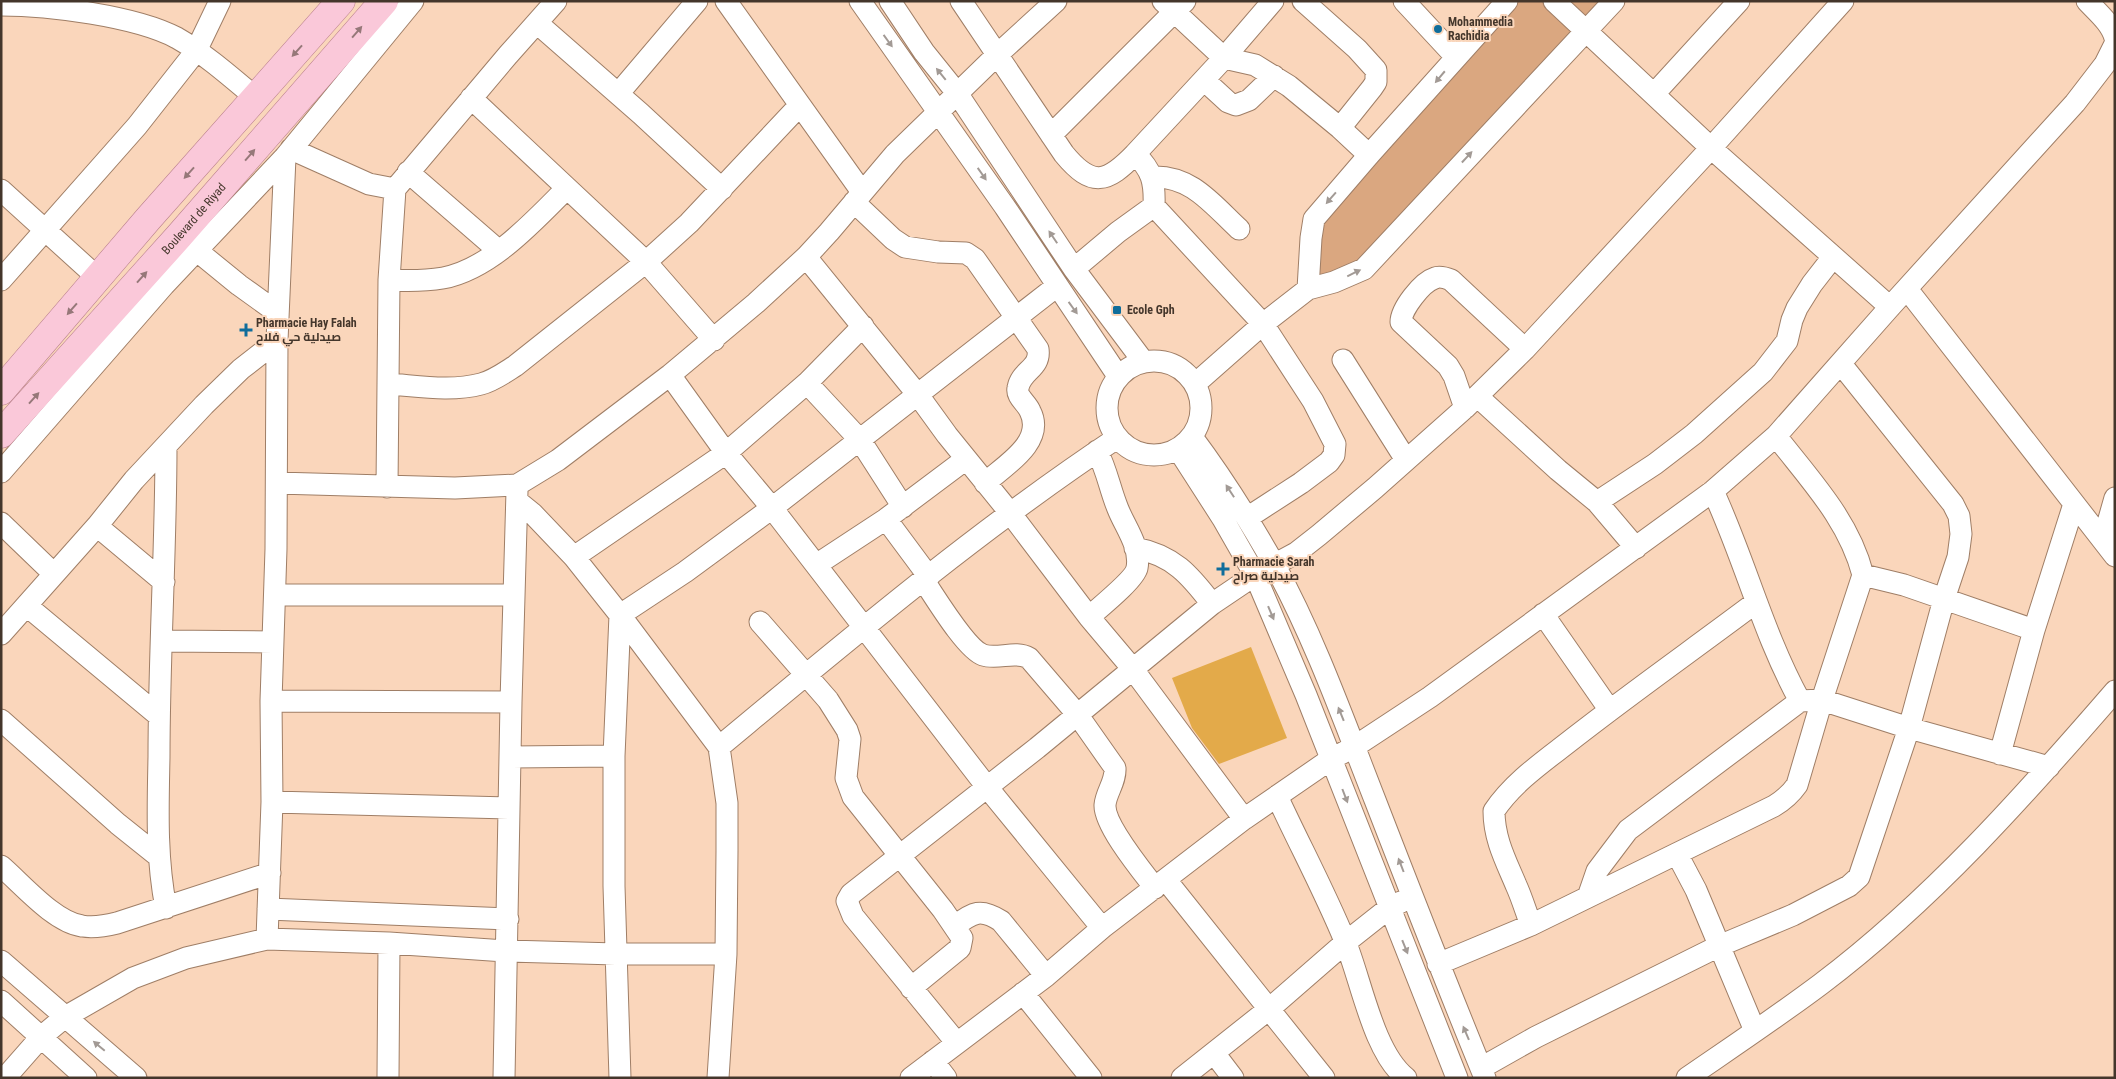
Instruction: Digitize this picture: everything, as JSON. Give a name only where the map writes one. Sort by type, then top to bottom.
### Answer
[{"type":"main road","points":[[1,391],[341,1]]},
{"type":"main road","name":"Boulevard de Riyad","points":[[1,434],[188,243],[384,1]]},
{"type":"street","points":[[1,280],[137,126],[196,51],[220,1]]},
{"type":"street","points":[[1,472],[188,243],[288,153],[414,1]]},
{"type":"street","points":[[387,487],[389,280],[395,188],[556,1]]},
{"type":"street","points":[[618,94],[697,1]]},
{"type":"street","points":[[726,1],[800,105],[858,197],[893,239],[904,246],[938,252],[954,251],[966,253],[985,271],[1015,318],[1038,349],[1039,356],[1037,362],[1020,382],[1018,388],[1018,393],[1031,411],[1033,430],[1031,438],[1022,451],[985,483]]},
{"type":"street","points":[[860,1],[938,111],[1118,376]]},
{"type":"street","points":[[890,1],[924,52],[957,93],[1074,269],[1143,361]]},
{"type":"street","points":[[961,1],[1051,135],[1074,166],[1090,177],[1109,175],[1119,170],[1204,80],[1273,1]]},
{"type":"street","points":[[1302,1],[1357,49],[1376,70],[1376,82],[1340,128]]},
{"type":"street","points":[[1404,1],[1456,57]]},
{"type":"street","points":[[1308,289],[1310,238],[1314,219],[1507,1]]},
{"type":"street","points":[[1554,1],[1712,148],[1890,307]]},
{"type":"street","points":[[1196,384],[1263,324],[1308,289],[1334,282],[1364,269],[1614,1]]},
{"type":"street","points":[[1654,94],[1738,1]]},
{"type":"street","points":[[956,1042],[853,916],[847,901],[851,894],[988,787],[1212,604],[1255,575],[1296,553],[1471,402],[1525,349],[1712,148],[1843,1]]},
{"type":"street","points":[[2087,1],[2107,22],[2115,38]]},
{"type":"street","points":[[1,5],[33,3],[109,17],[148,27],[176,38],[196,51],[256,98]]},
{"type":"street","points":[[277,483],[455,488],[517,493],[714,340],[806,257],[895,154],[998,54],[1045,5]]},
{"type":"street","points":[[1051,135],[1174,5],[1224,58],[1255,65],[1274,76],[1340,128],[1369,155]]},
{"type":"street","points":[[537,23],[722,189]]},
{"type":"street","points":[[911,1078],[956,1042],[1046,976],[1102,928],[1244,818],[1331,758],[1354,747],[1430,697],[1713,491],[1776,436],[1841,364],[1890,307],[2075,103],[2105,64],[2115,44]]},
{"type":"street","points":[[1204,80],[1228,102],[1236,106],[1249,100],[1274,76]]},
{"type":"street","points":[[471,98],[646,262],[714,340]]},
{"type":"street","points":[[388,384],[451,388],[482,384],[515,366],[646,262],[722,189],[800,105]]},
{"type":"street","points":[[288,153],[370,184],[395,188]]},
{"type":"street","points":[[267,939],[272,802],[271,701],[277,483],[276,341],[288,153]]},
{"type":"street","points":[[1135,154],[1148,168],[1152,176],[1154,206],[1263,324],[1313,402],[1335,444],[1334,455],[1329,462],[1301,483],[1247,518]]},
{"type":"street","points":[[408,172],[499,251]]},
{"type":"street","points":[[1152,176],[1168,176],[1191,186],[1239,229]]},
{"type":"street","points":[[389,280],[419,281],[445,278],[466,270],[499,251],[567,188]]},
{"type":"street","points":[[1,190],[98,278]]},
{"type":"street","points":[[1074,269],[1118,232],[1154,206]]},
{"type":"street","points":[[188,243],[239,286],[278,313]]},
{"type":"street","points":[[806,257],[918,395],[1088,617],[1132,668],[1244,818]]},
{"type":"street","points":[[1597,502],[1655,464],[1694,434],[1763,372],[1787,341],[1797,308],[1812,284],[1833,257]]},
{"type":"street","points":[[1525,349],[1459,285],[1444,277],[1429,281],[1408,303],[1401,315],[1401,322],[1448,366],[1471,402],[1597,502],[1636,548]]},
{"type":"street","points":[[620,615],[685,572],[772,508],[1057,286]]},
{"type":"street","points":[[1907,289],[2109,548]]},
{"type":"street","points":[[574,557],[726,453],[807,383],[863,326]]},
{"type":"street","points":[[1,634],[97,526],[134,480],[224,385],[276,341]]},
{"type":"street","points":[[1158,360],[1173,364],[1186,372],[1196,384],[1201,397],[1202,410],[1199,424],[1185,443],[1165,454],[1139,453],[1126,447],[1117,438],[1110,426],[1107,400],[1111,388],[1118,376],[1125,370],[1143,361],[1158,360]]},
{"type":"street","points":[[1343,360],[1406,460]]},
{"type":"street","points":[[1185,443],[1212,463],[1274,565],[1309,637],[1483,1073],[1536,1037],[1719,946],[1793,915],[1849,886],[1859,877],[1909,728],[1944,599],[1958,557],[1961,534],[1959,516],[1954,504],[1841,364]]},
{"type":"street","points":[[670,375],[726,453],[772,508],[988,787],[1102,928]]},
{"type":"street","points":[[807,383],[860,440],[903,507]]},
{"type":"street","points":[[1438,964],[1531,926],[1774,806],[1786,799],[1797,785],[1822,700],[1863,575],[1858,555],[1846,529],[1776,436]]},
{"type":"street","points":[[719,748],[806,675],[926,579],[1011,514],[1117,438]]},
{"type":"street","points":[[1185,443],[1223,519],[1255,575],[1306,695],[1457,1078]]},
{"type":"street","points":[[166,446],[164,582],[159,716],[158,856],[166,908]]},
{"type":"street","points":[[1088,617],[1131,579],[1137,568],[1135,548],[1128,528],[1118,509],[1103,462],[1097,451]]},
{"type":"street","points":[[816,565],[886,519],[966,460]]},
{"type":"street","points":[[1713,491],[1728,523],[1756,603],[1780,662],[1800,701]]},
{"type":"street","points":[[517,493],[533,514],[574,557],[620,615],[719,748],[726,803],[726,954],[718,1078]]},
{"type":"street","points":[[504,1078],[517,493]]},
{"type":"street","points":[[2109,548],[2115,498]]},
{"type":"street","points":[[2000,754],[2034,630],[2074,504]]},
{"type":"street","points":[[886,519],[964,638],[981,654],[990,656],[1019,654],[1029,658],[1077,714],[1115,768],[1113,785],[1105,806],[1108,820],[1160,884],[1269,1009],[1324,1078]]},
{"type":"street","points":[[1,523],[54,574]]},
{"type":"street","points":[[97,526],[164,582]]},
{"type":"street","points":[[1135,548],[1151,551],[1173,562],[1194,581],[1212,604]]},
{"type":"street","points":[[1863,575],[1904,585],[2034,630]]},
{"type":"street","points":[[275,595],[514,595]]},
{"type":"street","points":[[1531,926],[1517,886],[1504,858],[1494,822],[1494,812],[1512,788],[1609,709],[1756,603]]},
{"type":"street","points":[[27,606],[159,716]]},
{"type":"street","points":[[1543,614],[1609,709]]},
{"type":"street","points":[[620,615],[614,756],[616,954],[620,1078]]},
{"type":"street","points":[[760,622],[828,700],[846,730],[850,739],[846,778],[853,797],[955,926],[962,938],[960,948],[911,988]]},
{"type":"street","points":[[162,641],[274,642]]},
{"type":"street","points":[[1687,1078],[1821,984],[1874,940],[1942,878],[2049,767],[2115,691]]},
{"type":"street","points":[[1588,897],[1597,871],[1628,830],[1800,701],[1822,700],[1909,728],[2049,767]]},
{"type":"street","points":[[271,701],[511,702]]},
{"type":"street","points":[[1,720],[118,824],[158,856]]},
{"type":"street","points":[[511,757],[614,756]]},
{"type":"street","points":[[1277,796],[1346,942],[1361,993],[1385,1051],[1397,1071],[1406,1078]]},
{"type":"street","points":[[272,802],[509,808]]},
{"type":"street","points":[[1677,854],[1755,1031]]},
{"type":"street","points":[[1,866],[56,915],[80,926],[95,928],[117,924],[270,873]]},
{"type":"street","points":[[1182,1078],[1269,1009],[1346,942],[1389,908],[1412,896]]},
{"type":"street","points":[[268,909],[508,919]]},
{"type":"street","points":[[955,926],[974,914],[981,912],[991,915],[1001,921],[1046,976]]},
{"type":"street","points":[[5,1078],[40,1037],[65,1017],[117,986],[159,967],[186,958],[267,939],[388,943],[506,951],[726,954]]},
{"type":"street","points":[[388,943],[388,1078]]},
{"type":"street","points":[[1,960],[136,1078]]},
{"type":"street","points":[[1023,993],[1091,1078]]},
{"type":"street","points":[[1,1001],[86,1078]]},
{"type":"street","points":[[1214,1052],[1233,1078]]},
{"type":"street","points":[[933,1061],[946,1078]]},
{"type":"shaded area","points":[[1519,1],[1610,1],[1360,278],[1314,289],[1318,219]]},
{"type":"building","points":[[1251,647],[1287,738],[1219,764],[1192,728],[1172,678]]},
{"type":"place","name":"Mohammedia Rachidia","points":[[1438,29]]},
{"type":"place","name":"Ecole Gph","points":[[1117,310]]},
{"type":"place","name":"Pharmacie Hay Falah صيدلية حي فلاح","points":[[246,330]]},
{"type":"place","name":"Pharmacie Sarah صيدلية صراح","points":[[1223,569]]}]
